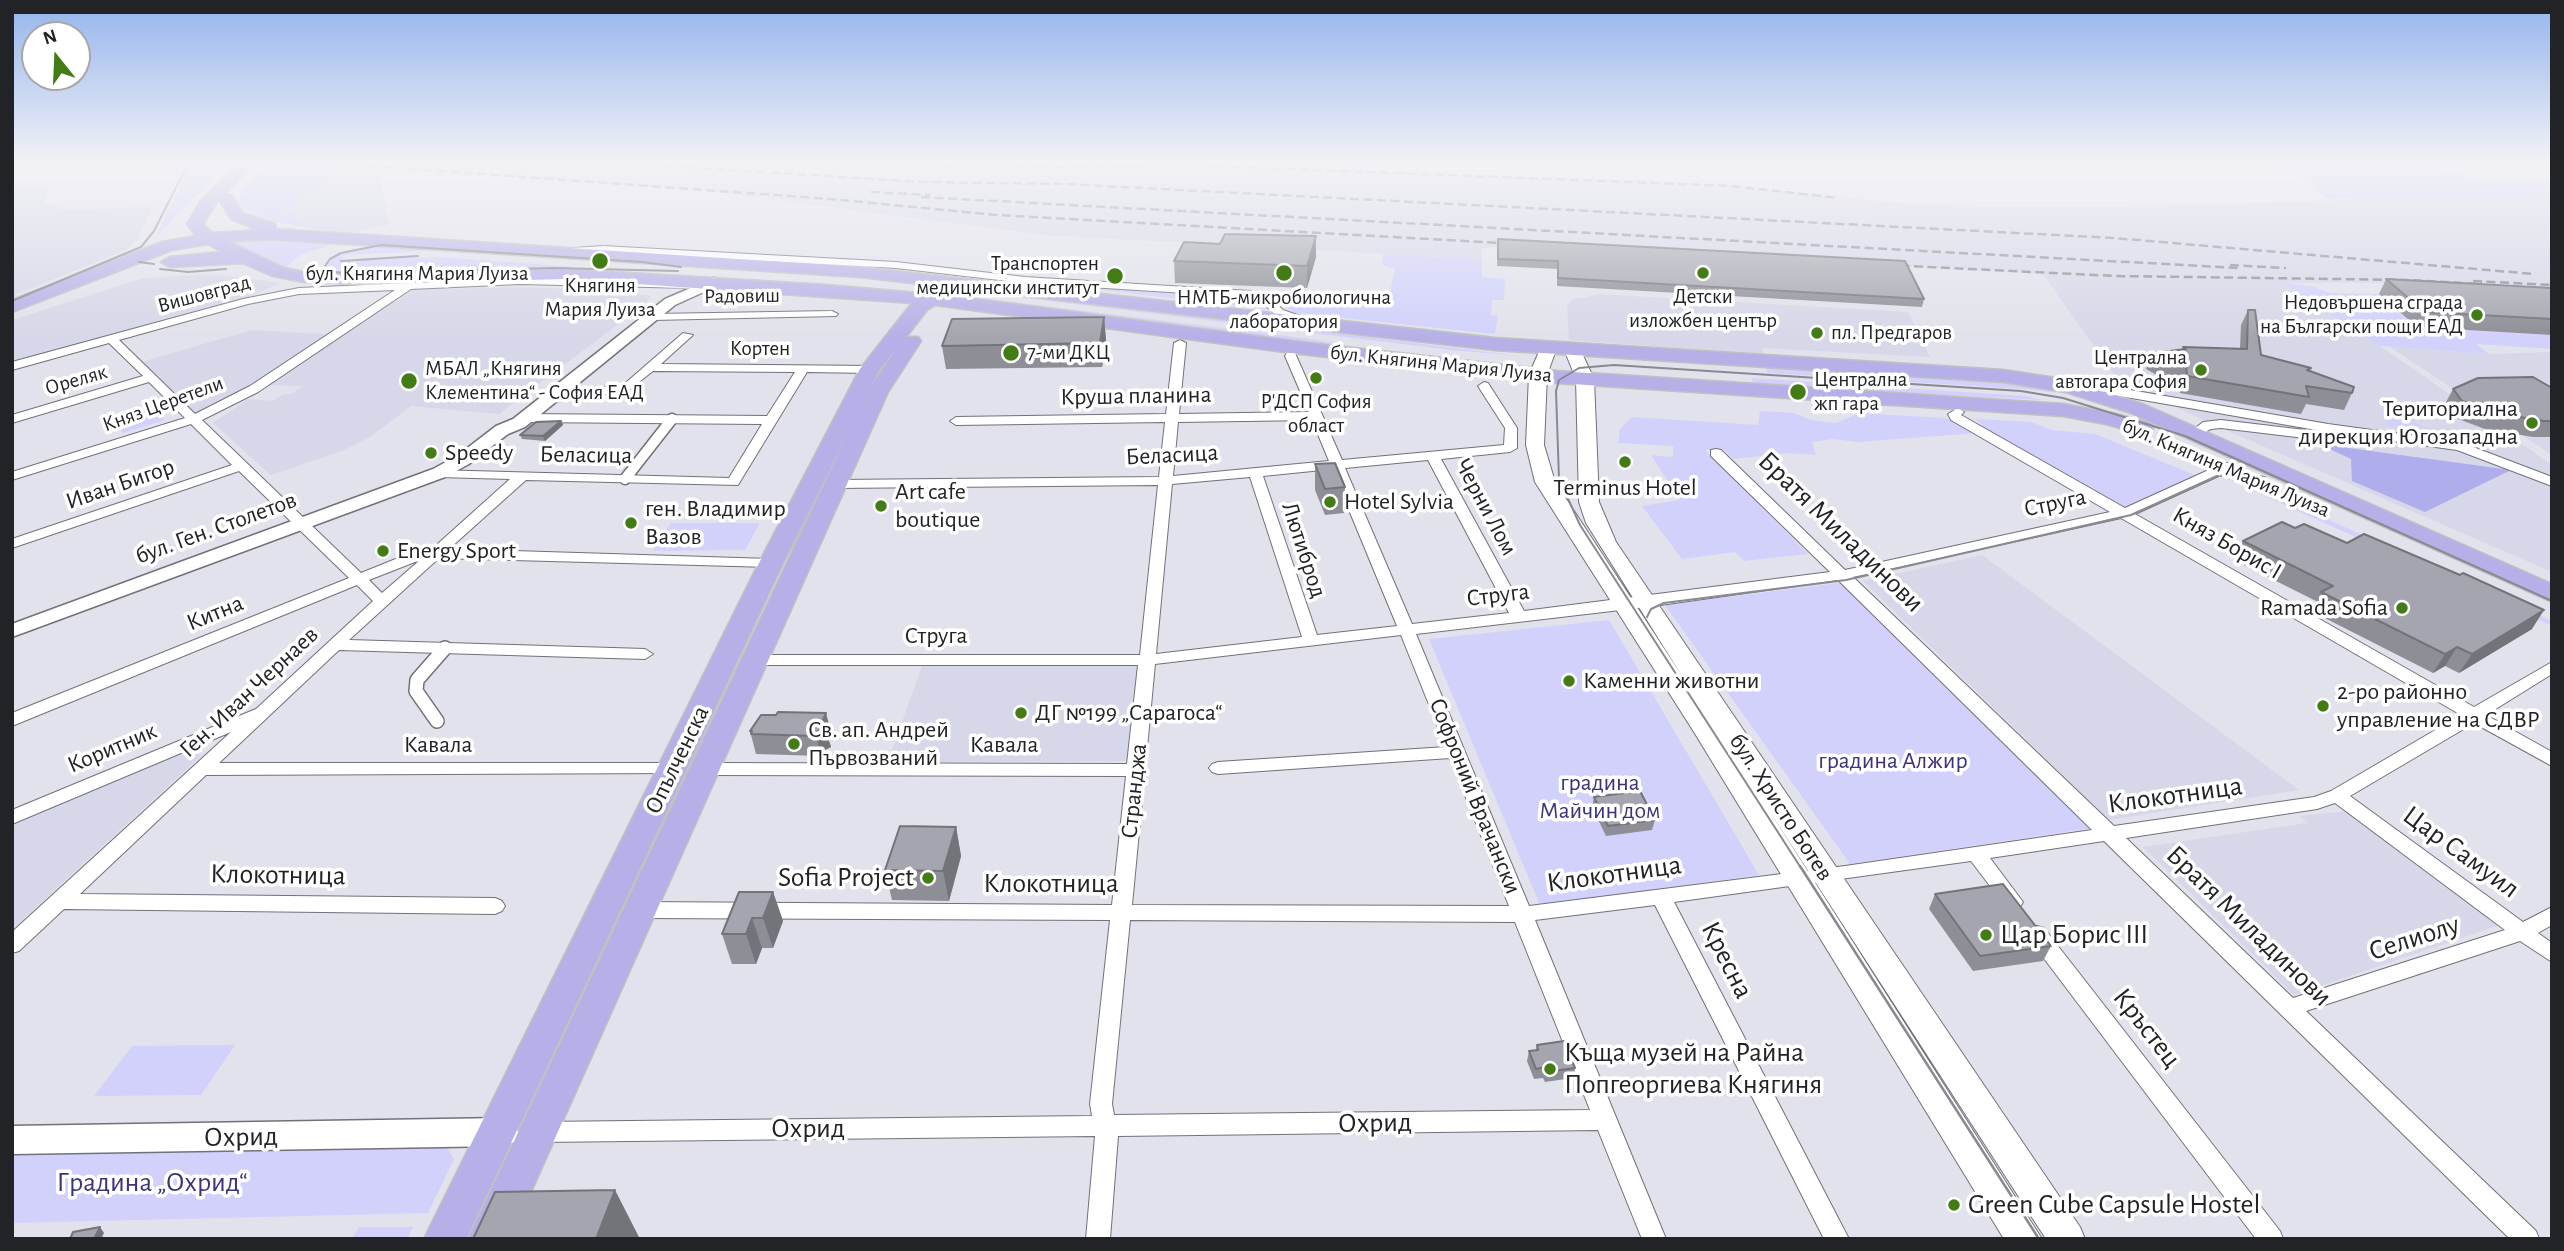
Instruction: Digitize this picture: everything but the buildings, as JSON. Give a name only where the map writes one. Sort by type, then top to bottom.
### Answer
[{"type":"main road","points":[[146,253],[188,221]]},
{"type":"main road","points":[[197,221],[195,223],[214,238]]},
{"type":"main road","points":[[214,238],[216,221]]},
{"type":"main road","points":[[247,221],[311,256],[369,240]]},
{"type":"main road","points":[[12,306],[73,285],[146,253],[214,238]]},
{"type":"main road","points":[[12,313],[170,262],[214,238]]},
{"type":"main road","name":"бул. Княгиня Мария Луиза","points":[[214,238],[251,260],[279,272],[311,256]]},
{"type":"main road","name":"бул. Княгиня Мария Луиза","points":[[214,238],[311,256],[374,279],[417,281],[564,274],[714,282],[935,300],[1286,346],[1538,375],[2083,413],[2109,418],[2161,435],[2552,613]]},
{"type":"main road","name":"бул. Княгиня Мария Луиза","points":[[369,240],[860,271],[1343,329],[1572,349],[1934,370],[2039,380],[2090,392],[2194,433],[2552,594]]},
{"type":"main road","points":[[170,262],[217,257],[251,260]]},
{"type":"main road","name":"Опълченска","points":[[489,1239],[640,910],[689,769],[771,563],[870,369],[920,306],[935,300],[953,281]]},
{"type":"main road","name":"Опълченска","points":[[445,1239],[495,1133],[689,769],[755,660],[878,392],[911,341],[938,308],[935,300]]},
{"type":"main road","name":"бул. Христо Ботев","points":[[1549,347],[1538,375],[1535,446],[1539,469],[1572,525],[1635,603],[1811,877],[2024,1239]]},
{"type":"main road","name":"бул. Христо Ботев","points":[[1572,349],[1584,379],[1589,502],[1596,523],[1635,603]]},
{"type":"main road","name":"бул. Христо Ботев","points":[[1811,877],[2067,1239]]},
{"type":"street","name":"бул. Княгиня Мария Луиза","points":[[569,252],[603,249],[777,257],[896,265],[1025,280],[1251,294],[1260,296],[1279,312],[1294,318],[1343,329]]},
{"type":"street","name":"Вишовград","points":[[12,366],[281,294],[417,281],[581,281],[664,287],[714,282]]},
{"type":"street","name":"Княз Церетели","points":[[12,476],[193,419],[241,398],[417,281]]},
{"type":"street","name":"бул. Ген. Столетов","points":[[12,631],[439,473],[471,464],[487,454],[516,430],[522,420],[670,302],[714,282]]},
{"type":"street","points":[[664,287],[671,291],[670,302]]},
{"type":"street","name":"Радовиш","points":[[653,317],[832,314]]},
{"type":"street","points":[[557,393],[625,389],[688,334],[700,316]]},
{"type":"street","points":[[112,338],[382,601]]},
{"type":"street","name":"Странджа","points":[[1098,1239],[1107,1139],[1101,1104],[1180,344]]},
{"type":"street","name":"Софроний Врачански","points":[[1291,356],[1524,914],[1654,1239]]},
{"type":"street","name":"Кортен","points":[[650,368],[870,369]]},
{"type":"street","points":[[522,420],[770,420],[803,368]]},
{"type":"street","name":"Ореляк","points":[[12,419],[151,378]]},
{"type":"street","points":[[2039,380],[2144,395],[2328,428],[2460,446],[2552,482]]},
{"type":"street","name":"Беласица","points":[[836,484],[1165,481],[1510,448],[1511,428],[1484,386]]},
{"type":"street","name":"Княз Борис I","points":[[1958,412],[1954,414],[1955,417],[2552,760]]},
{"type":"street","name":"Круша планина","points":[[956,421],[1316,416]]},
{"type":"street","points":[[625,479],[672,419]]},
{"type":"street","name":"Беласица","points":[[439,473],[733,482],[770,420]]},
{"type":"street","points":[[2194,433],[2208,425],[2221,424],[2463,455],[2481,454]]},
{"type":"street","name":"Братя Миладинови","points":[[1716,453],[2528,1239]]},
{"type":"street","name":"Черни Лом","points":[[1432,455],[1519,617]]},
{"type":"street","name":"Иван Бигор","points":[[12,544],[242,466]]},
{"type":"street","name":"Струга","points":[[755,660],[1147,660],[1844,577],[2126,513],[2229,466]]},
{"type":"street","name":"Лютиброд","points":[[1255,472],[1311,641]]},
{"type":"street","name":"Ген. Иван Чернаев","points":[[12,945],[382,601],[521,477]]},
{"type":"street","name":"Китна","points":[[12,720],[424,553],[435,553]]},
{"type":"street","points":[[435,553],[771,563]]},
{"type":"street","points":[[336,645],[645,653]]},
{"type":"street","points":[[437,721],[416,691],[417,680],[445,648]]},
{"type":"street","name":"Клокотница","points":[[640,910],[1524,914],[1976,854],[2317,803],[2337,795],[2552,667]]},
{"type":"street","name":"Коритник","points":[[12,817],[269,708]]},
{"type":"street","points":[[1218,768],[1457,752]]},
{"type":"street","name":"Кавала","points":[[203,769],[1136,770]]},
{"type":"street","name":"Цар Самуил","points":[[2337,795],[2552,954]]},
{"type":"street","name":"Кръстец","points":[[1976,854],[2271,1239]]},
{"type":"street","name":"Кресна","points":[[1661,896],[1837,1239]]},
{"type":"street","name":"Клокотница","points":[[60,901],[495,906]]},
{"type":"street","name":"Селиолу","points":[[2291,1007],[2523,932],[2552,915]]},
{"type":"street","name":"Охрид","points":[[12,1140],[1605,1120]]},
{"type":"shaded area","points":[[12,221],[146,221],[137,240],[126,250],[12,296]]},
{"type":"shaded area","points":[[302,221],[388,221],[389,225],[348,233],[321,230]]},
{"type":"shaded area","points":[[939,221],[2552,221],[2552,290],[2420,283],[2281,283],[2380,346],[2552,465],[2552,572],[2212,424],[2117,379],[2043,274],[1498,244],[1497,247],[1481,248],[1482,259],[1044,235]]},
{"type":"shaded area","points":[[210,274],[281,283],[234,303],[12,364],[12,320],[143,278]]},
{"type":"shaded area","name":"МБАЛ „Княгиня Клементина“ - София ЕАД","points":[[508,287],[590,289],[651,296],[646,303],[499,414],[411,406],[370,437],[344,450],[271,475],[213,423],[248,399],[273,401],[283,394],[292,394],[302,386],[269,385],[412,290]]},
{"type":"shaded area","name":"пл. Предгаров","points":[[1600,294],[1908,312],[1930,357],[1762,348],[1763,354],[1569,340],[1567,306],[1571,300]]},
{"type":"shaded area","points":[[252,330],[336,335],[241,398],[193,419],[138,363]]},
{"type":"shaded area","points":[[2390,347],[2489,354],[2552,352],[2552,455]]},
{"type":"shaded area","points":[[2319,444],[2511,470],[2425,512],[2352,481],[2351,459]]},
{"type":"shaded area","points":[[1982,555],[2299,790],[2109,820],[1863,581]]},
{"type":"shaded area","name":"ДГ №199 „Сарагоса“","points":[[923,663],[1143,665],[1131,761],[888,762]]},
{"type":"shaded area","points":[[188,749],[202,755],[12,929],[12,824]]},
{"type":"shaded area","points":[[2348,811],[2500,925],[2294,995],[2143,847],[2308,823],[2300,816]]},
{"type":"green space","points":[[163,221],[171,221],[155,238]]},
{"type":"green space","points":[[273,221],[302,221],[321,230]]},
{"type":"green space","points":[[245,238],[343,241],[300,255],[286,267],[229,242]]},
{"type":"green space","points":[[386,246],[440,250],[345,255],[341,261],[438,257],[578,267],[347,272],[333,270],[327,265],[334,258],[349,251]]},
{"type":"green space","points":[[1383,254],[1482,259],[1482,277],[1505,279],[1504,300],[1492,300],[1491,315],[1498,316],[1495,334],[1296,313],[1283,307],[1283,299],[1334,303],[1340,302],[1347,293],[1390,292],[1395,269],[1382,265]]},
{"type":"green space","points":[[2280,282],[2310,286],[2331,293],[2379,294],[2417,327],[2552,335],[2552,349],[2476,344],[2489,354],[2380,346]]},
{"type":"green space","points":[[1077,287],[1246,295],[1263,301],[1270,310]]},
{"type":"green space","points":[[975,292],[1002,292],[1520,356],[1452,350]]},
{"type":"green space","points":[[958,295],[1347,345],[1253,337],[963,298]]},
{"type":"green space","points":[[1766,367],[1959,379],[2040,387],[2057,393],[1768,373]]},
{"type":"green space","points":[[1752,378],[2025,396],[2043,400],[1753,385]]},
{"type":"green space","points":[[1844,401],[2086,417],[2130,429],[2193,458],[2198,465],[2105,423],[2078,417],[1865,405]]},
{"type":"green space","points":[[154,408],[165,420],[123,433],[113,421]]},
{"type":"green space","points":[[2380,409],[2456,439],[2394,428],[2383,419]]},
{"type":"green space","points":[[1760,411],[1794,413],[1811,420],[1836,423],[1860,413],[1945,418],[1977,433],[1858,442],[1833,439],[1812,442],[1816,455],[1787,453],[1734,459],[1724,450],[1705,450],[1808,554],[1744,561],[1735,552],[1682,559],[1642,506],[1680,500],[1651,455],[1673,457],[1673,446],[1618,443],[1620,429],[1632,417],[1758,425]]},
{"type":"green space","points":[[1976,419],[2031,422],[2052,430],[2095,434],[2197,476],[2125,508],[1987,430]]},
{"type":"green space","points":[[2230,475],[2552,621],[2552,626],[2223,477]]},
{"type":"green space","points":[[671,523],[760,523],[745,550],[653,551]]},
{"type":"green space","name":"градина Алжир","points":[[1846,582],[2099,827],[1850,864],[1665,605]]},
{"type":"green space","name":"градина Майчин дом","points":[[1609,620],[1759,875],[1540,905],[1429,639]]},
{"type":"green space","points":[[235,1045],[201,1095],[94,1096],[132,1046]]},
{"type":"green space","name":"Градина „Охрид“","points":[[442,1139],[454,1159],[428,1213],[12,1223],[12,1149]]},
{"type":"green space","points":[[359,1227],[413,1227],[407,1239],[352,1239]]},
{"type":"tram line","points":[[12,301],[141,247],[159,221]]},
{"type":"tram line","points":[[678,271],[553,268],[349,273],[333,272],[325,266],[330,259],[341,253],[381,245],[642,262],[681,267]]},
{"type":"tram line","points":[[341,261],[418,256]]},
{"type":"tram line","points":[[139,262],[154,264]]},
{"type":"tram line","points":[[160,269],[188,272],[226,269]]},
{"type":"tram line","points":[[1801,868],[1580,525],[1559,479],[1556,391],[1559,380],[1579,368],[1614,365],[2021,391],[2063,398],[2185,436],[2552,601]]},
{"type":"tram line","points":[[1647,617],[1651,609],[1664,603],[1846,580],[2131,515],[2217,476],[2246,474],[2265,477]]},
{"type":"tram line","points":[[1800,866],[2039,1239]]},
{"type":"railway","points":[[1111,221],[1517,244]]},
{"type":"railway","points":[[1374,221],[2239,268]]},
{"type":"railway","points":[[1791,221],[2114,238],[2534,274]]},
{"type":"railway","points":[[1887,265],[2116,276],[2408,280],[2482,284]]},
{"type":"railway","points":[[2230,265],[2286,268]]},
{"type":"railway","points":[[2473,281],[2552,285]]},
{"type":"place","name":"Княгиня Мария Луиза","points":[[600,261]]},
{"type":"place","name":"НМТБ-микробиологична лаборатория","points":[[1284,273]]},
{"type":"place","name":"Детски изложбен център","points":[[1703,273]]},
{"type":"place","name":"Транспортен медицински институт","points":[[1115,276]]},
{"type":"place","name":"Недовършена сграда на Български пощи ЕАД","points":[[2477,315]]},
{"type":"place","name":"пл. Предгаров","points":[[1817,333]]},
{"type":"place","name":"7-ми ДКЦ","points":[[1011,353]]},
{"type":"place","name":"Централна автогара София","points":[[2201,370]]},
{"type":"place","name":"Р'ДСП София област","points":[[1316,378]]},
{"type":"place","name":"МБАЛ „Княгиня Клементина“ - София ЕАД","points":[[409,381]]},
{"type":"place","name":"Централна жп гара","points":[[1798,392]]},
{"type":"place","name":"Териториална дирекция Югозападна","points":[[2532,423]]},
{"type":"place","name":"Speedy","points":[[431,453]]},
{"type":"place","name":"Terminus Hotel","points":[[1625,462]]},
{"type":"place","name":"Hotel Sylvia","points":[[1330,502]]},
{"type":"place","name":"Art cafe boutique","points":[[881,506]]},
{"type":"place","name":"ген. Владимир Вазов","points":[[631,523]]},
{"type":"place","name":"Energy Sport","points":[[383,551]]},
{"type":"place","name":"Ramada Sofia","points":[[2402,608]]},
{"type":"place","name":"Каменни животни","points":[[1569,681]]},
{"type":"place","name":"2-ро районно управление на СДВР","points":[[2323,706]]},
{"type":"place","name":"ДГ №199 „Сарагоса“","points":[[1021,713]]},
{"type":"place","name":"Св. ап. Андрей Първозваний","points":[[794,744]]},
{"type":"place","name":"Sofia Project","points":[[928,878]]},
{"type":"place","name":"Цар Борис III","points":[[1986,935]]},
{"type":"place","name":"Къща музей на Райна Попгеоргиева Княгиня","points":[[1550,1069]]},
{"type":"place","name":"Green Cube Capsule Hostel","points":[[1954,1205]]}]
